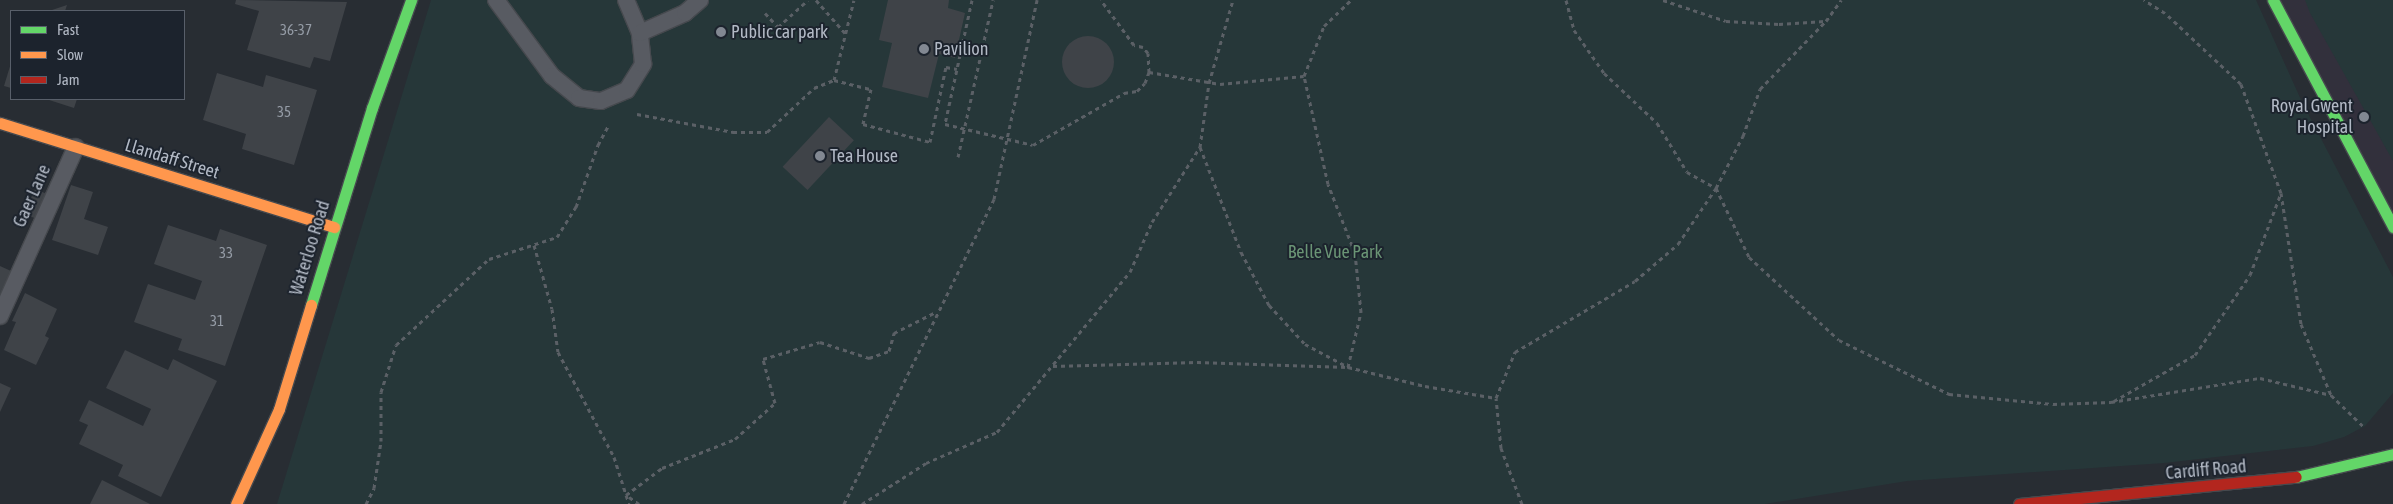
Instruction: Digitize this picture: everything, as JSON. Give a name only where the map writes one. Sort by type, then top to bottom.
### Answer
[{"type":"main road","name":"Waterloo Road","points":[[236,504],[279,409],[334,227],[411,0]]},
{"type":"main road","points":[[2273,0],[2393,227]]},
{"type":"main road","name":"Llandaff Street","points":[[0,123],[334,227]]},
{"type":"main road","name":"Cardiff Road","points":[[2019,504],[2282,480],[2377,460],[2393,454]]},
{"type":"lane","points":[[496,0],[552,76],[579,98],[601,101],[627,90],[643,64],[640,33],[626,0]]},
{"type":"lane","points":[[640,33],[678,17],[700,0]]},
{"type":"lane","name":"Gaer Lane","points":[[0,316],[76,147]]},
{"type":"path","points":[[765,13],[778,26],[808,0]]},
{"type":"path","points":[[816,0],[846,34]]},
{"type":"path","points":[[834,80],[854,0]]},
{"type":"path","points":[[972,0],[945,124],[1034,145],[1124,92],[1137,91],[1149,72],[1148,53],[1144,47],[1134,45],[1101,0]]},
{"type":"path","points":[[958,157],[993,0]]},
{"type":"path","points":[[844,504],[937,311],[994,199],[1037,0]]},
{"type":"path","points":[[862,504],[926,463],[997,432],[1130,272],[1152,222],[1200,147],[1209,83],[1232,0]]},
{"type":"path","points":[[1348,367],[1361,312],[1355,253],[1328,184],[1304,76],[1324,26],[1351,0]]},
{"type":"path","points":[[1566,0],[1574,30],[1604,73],[1657,123],[1687,172],[1716,188],[1748,258],[1839,340],[1949,394],[2053,404],[2111,402],[2260,378],[2331,395]]},
{"type":"path","points":[[1663,0],[1726,21],[1779,24],[1826,21]]},
{"type":"path","points":[[1522,504],[1501,448],[1496,398],[1514,352],[1635,281],[1678,244],[1716,188],[1744,136],[1760,89],[1826,21],[1841,0]]},
{"type":"path","points":[[2144,0],[2165,13],[2241,84],[2281,193],[2301,324],[2331,395],[2365,426],[2377,460]]},
{"type":"path","points":[[634,114],[734,132],[767,132],[814,88],[834,80],[871,89],[862,124],[930,142],[946,67],[957,69]]},
{"type":"path","points":[[1149,72],[1209,83],[1304,76]]},
{"type":"path","points":[[366,504],[374,488],[381,441],[381,392],[396,346],[489,259],[558,237],[576,206],[598,145],[612,119]]},
{"type":"path","points":[[1200,147],[1241,252],[1269,305],[1305,344],[1348,367]]},
{"type":"path","points":[[2111,402],[2195,355],[2250,275],[2281,193]]},
{"type":"path","points":[[534,245],[552,309],[558,352],[614,457],[629,504]]},
{"type":"path","points":[[626,495],[662,468],[734,439],[774,403],[763,359],[820,342],[869,358],[888,351],[894,333],[937,311]]},
{"type":"path","points":[[1053,366],[1197,362],[1348,367],[1425,386],[1496,398]]},
{"type":"path","points":[[626,495],[638,504]]},
{"type":"shaded area","name":"Royal Gwent Hospital","points":[[2273,0],[2393,0],[2393,227]]},
{"type":"green space","name":"Belle Vue Park","points":[[431,0],[2256,0],[2302,102],[2393,277],[2393,393],[2365,426],[2344,437],[2313,446],[2164,463],[1907,481],[1765,504],[277,504]]},
{"type":"green space","points":[[2305,0],[2393,0],[2393,161],[2310,13]]},
{"type":"building","points":[[236,0],[347,2],[330,61],[314,57],[310,68],[247,50],[259,11],[235,4]]},
{"type":"building","name":"Pavilion","points":[[888,0],[949,0],[948,8],[965,13],[955,58],[939,54],[928,98],[882,87],[892,43],[879,40]]},
{"type":"building","points":[[67,5],[65,10],[52,10]]},
{"type":"building","points":[[1088,36],[1098,38],[1106,44],[1112,52],[1114,62],[1112,72],[1106,80],[1098,86],[1088,88],[1078,86],[1070,80],[1064,72],[1062,62],[1064,52],[1070,44],[1078,38]]},
{"type":"building","points":[[10,66],[10,88],[4,86]]},
{"type":"building","points":[[217,73],[263,87],[266,75],[317,90],[294,165],[242,149],[246,134],[203,120]]},
{"type":"building","points":[[49,100],[77,100],[74,108]]},
{"type":"building","name":"Tea House","points":[[829,117],[854,140],[807,190],[783,167]]},
{"type":"building","points":[[71,185],[93,192],[84,219],[108,227],[98,255],[52,240]]},
{"type":"building","points":[[35,189],[49,195],[38,220],[24,214]]},
{"type":"building","points":[[168,225],[216,241],[220,229],[267,245],[225,366],[178,350],[182,339],[134,322],[148,284],[195,300],[202,281],[154,264]]},
{"type":"building","points":[[0,266],[11,271],[0,294]]},
{"type":"building","points":[[25,293],[57,309],[45,336],[49,338],[36,365],[4,350],[16,322],[12,321]]},
{"type":"building","points":[[125,350],[168,370],[173,359],[217,381],[161,497],[118,476],[123,465],[79,444],[88,425],[79,421],[89,400],[143,426],[151,409],[106,388]]},
{"type":"building","points":[[0,383],[11,388],[0,412]]},
{"type":"building","points":[[102,480],[150,504],[90,504]]},
{"type":"traffic: fast","points":[[311,305],[372,108],[411,0]]},
{"type":"traffic: fast","points":[[2273,0],[2393,227]]},
{"type":"traffic: fast","points":[[2296,477],[2393,454]]},
{"type":"traffic: slow","points":[[0,123],[334,227]]},
{"type":"traffic: slow","points":[[236,504],[279,409],[311,305]]},
{"type":"traffic: jam","points":[[2019,504],[2296,477]]},
{"type":"place","name":"Public car park","points":[[721,32]]},
{"type":"place","name":"Pavilion","points":[[924,49]]},
{"type":"place","name":"Royal Gwent Hospital","points":[[2364,117]]},
{"type":"place","name":"Tea House","points":[[820,156]]}]
